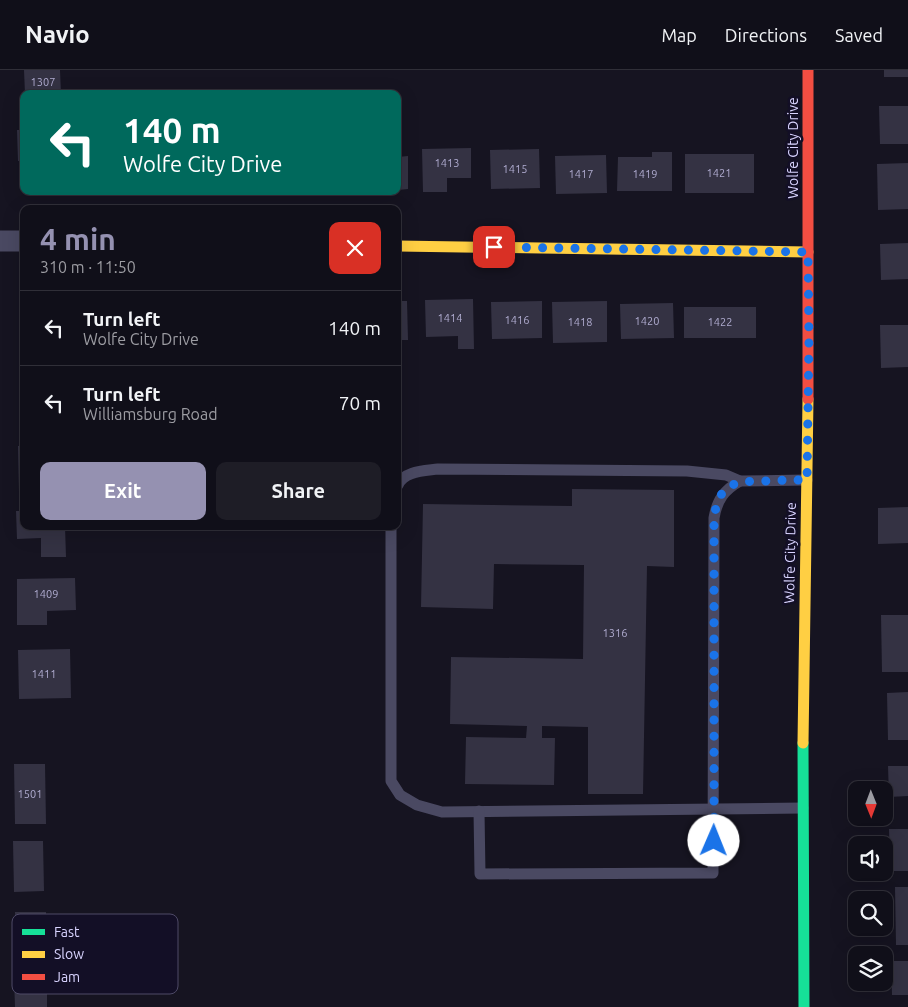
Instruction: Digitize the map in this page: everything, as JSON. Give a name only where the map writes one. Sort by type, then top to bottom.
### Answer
[{"type":"main road","name":"Wolfe City Drive","points":[[804,1007],[803,668],[809,338],[808,70]]},
{"type":"main road","points":[[401,246],[808,252]]},
{"type":"street","points":[[0,240],[20,241]]},
{"type":"lane","points":[[401,480],[414,472],[438,469],[687,472],[726,474],[740,481],[807,480]]},
{"type":"lane","points":[[479,811],[480,874],[714,874],[714,518],[716,506],[721,496],[729,487],[740,481]]},
{"type":"lane","points":[[392,530],[392,781],[400,795],[417,805],[442,812],[804,808]]},
{"type":"building","points":[[24,70],[60,70],[61,90],[25,90]]},
{"type":"building","points":[[884,70],[908,70],[908,77],[884,77]]},
{"type":"building","points":[[879,106],[908,106],[908,144],[880,144]]},
{"type":"building","points":[[17,130],[20,130],[20,161],[18,161]]},
{"type":"building","points":[[471,148],[471,178],[447,178],[447,192],[423,192],[422,149]]},
{"type":"building","points":[[539,149],[540,188],[491,189],[490,150]]},
{"type":"building","points":[[652,152],[672,152],[672,191],[617,191],[618,157],[652,157]]},
{"type":"building","points":[[685,154],[754,154],[754,193],[685,193]]},
{"type":"building","points":[[606,155],[607,193],[556,194],[555,156]]},
{"type":"building","points":[[408,156],[408,189],[401,190],[401,157]]},
{"type":"building","points":[[908,163],[908,209],[878,210],[877,164]]},
{"type":"building","points":[[908,243],[908,279],[881,280],[880,244]]},
{"type":"building","points":[[19,299],[20,299],[20,356]]},
{"type":"building","points":[[473,299],[474,349],[458,349],[458,336],[426,337],[425,300]]},
{"type":"building","points":[[401,301],[407,301],[408,340],[401,340]]},
{"type":"building","points":[[542,301],[542,338],[492,339],[491,302]]},
{"type":"building","points":[[607,301],[607,342],[553,343],[552,302]]},
{"type":"building","points":[[673,303],[674,338],[621,339],[620,304]]},
{"type":"building","points":[[684,307],[756,307],[756,338],[684,338]]},
{"type":"building","points":[[880,325],[908,325],[908,367],[881,368]]},
{"type":"building","points":[[18,446],[20,446],[20,493]]},
{"type":"building","points":[[572,489],[674,490],[674,567],[647,566],[643,794],[588,794],[588,727],[542,726],[542,738],[555,738],[554,785],[465,784],[466,737],[526,738],[527,726],[450,724],[451,657],[583,659],[584,565],[494,564],[493,609],[421,607],[423,504],[572,506]]},
{"type":"building","points":[[908,507],[908,543],[878,544],[878,508]]},
{"type":"building","points":[[16,511],[20,511],[20,530],[65,530],[66,557],[41,557],[41,538],[17,539]]},
{"type":"building","points":[[75,578],[76,610],[47,611],[47,625],[17,625],[17,579]]},
{"type":"building","points":[[881,615],[908,615],[908,672],[882,672]]},
{"type":"building","points":[[70,649],[71,698],[19,699],[18,650]]},
{"type":"building","points":[[908,692],[908,740],[888,740],[887,693]]},
{"type":"building","points":[[14,764],[45,764],[46,824],[15,824]]},
{"type":"building","points":[[888,766],[908,766],[908,796],[893,797],[893,781],[888,781]]},
{"type":"building","points":[[889,829],[908,829],[908,871],[893,871],[893,836],[889,836]]},
{"type":"building","points":[[13,841],[43,841],[44,891],[14,892]]},
{"type":"building","points":[[895,887],[908,887],[908,945],[896,945]]},
{"type":"building","points":[[15,912],[46,912],[46,914],[15,914]]},
{"type":"building","points":[[893,961],[908,961],[908,995],[892,995]]},
{"type":"building","points":[[15,994],[47,994],[47,1007],[15,1007]]},
{"type":"traffic: fast","points":[[803,743],[804,1007]]},
{"type":"traffic: slow","points":[[401,246],[808,252]]},
{"type":"traffic: slow","points":[[803,743],[808,399]]},
{"type":"traffic: jam","points":[[808,70],[808,399]]},
{"type":"route","points":[[494,247],[808,252],[807,480],[740,481],[729,487],[721,496],[716,506],[714,518],[714,841]]}]
